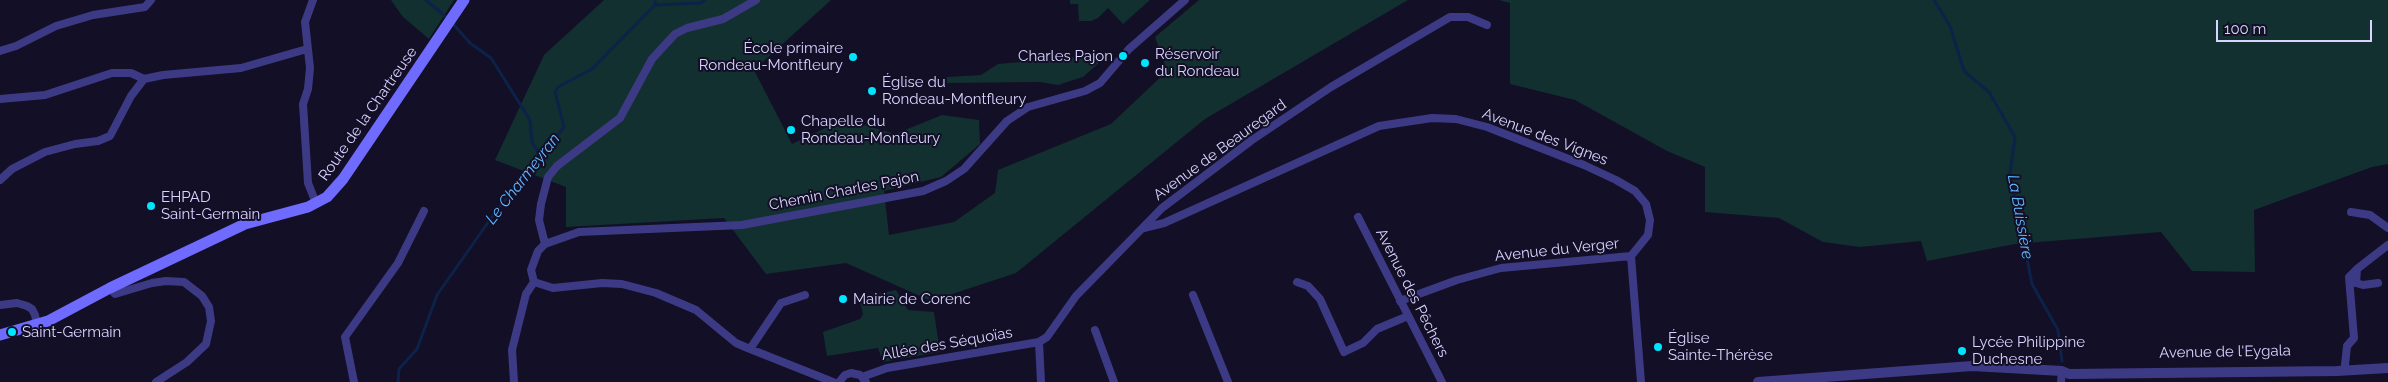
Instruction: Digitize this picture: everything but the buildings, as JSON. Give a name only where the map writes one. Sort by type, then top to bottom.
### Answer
[{"type":"main road","name":"Route de la Chartreuse","points":[[0,335],[37,325],[59,316],[110,288],[245,224],[316,203],[331,194],[344,179],[464,0]]},
{"type":"street","points":[[0,51],[16,46],[56,26],[93,15],[145,7],[151,0]]},
{"type":"street","points":[[313,0],[305,22],[310,68],[308,90],[303,104],[308,183],[316,203]]},
{"type":"street","points":[[534,282],[532,277],[533,261],[538,251],[545,244],[540,226],[541,204],[548,177],[557,166],[620,118],[652,59],[675,34],[687,28],[723,19],[756,0]]},
{"type":"street","name":"Chemin Charles Pajon","points":[[545,244],[579,232],[601,229],[742,224],[923,191],[946,182],[964,169],[1007,121],[1028,107],[1085,91],[1100,83],[1129,49],[1185,0]]},
{"type":"street","name":"Avenue de Beauregard","points":[[1038,342],[1047,336],[1076,296],[1142,228],[1183,190],[1252,140],[1390,51],[1450,17],[1468,17],[1487,24]]},
{"type":"street","points":[[0,99],[45,95],[112,73],[132,73],[144,79],[163,75],[241,68],[307,49]]},
{"type":"street","points":[[0,180],[12,169],[45,152],[110,136],[131,96],[144,79]]},
{"type":"street","name":"Avenue des Vignes","points":[[1142,228],[1164,223],[1379,126],[1409,120],[1448,119],[1486,127],[1510,136],[1584,165],[1635,190],[1646,204],[1650,220],[1648,235],[1631,256]]},
{"type":"street","points":[[354,382],[345,337],[398,262],[424,211]]},
{"type":"street","points":[[2351,212],[2370,215],[2388,228]]},
{"type":"street","name":"Avenue des Pêchers","points":[[1358,216],[1442,382]]},
{"type":"street","points":[[2345,365],[2347,346],[2354,338],[2349,277],[2388,244]]},
{"type":"street","points":[[1631,256],[1641,382]]},
{"type":"street","name":"Avenue du Verger","points":[[1400,301],[1464,278],[1501,268],[1631,256]]},
{"type":"street","points":[[2357,269],[2356,283],[2363,285],[2378,283]]},
{"type":"street","points":[[110,288],[115,294],[152,283],[166,281],[184,282],[202,296],[209,307],[212,321],[206,344],[187,362],[156,382]]},
{"type":"street","points":[[534,282],[553,288],[602,283],[622,284],[656,293],[696,310],[736,342],[833,382]]},
{"type":"street","points":[[514,382],[512,350],[526,294],[534,282]]},
{"type":"street","points":[[1297,282],[1308,286],[1320,299],[1344,352],[1363,343],[1377,329],[1408,316]]},
{"type":"street","points":[[750,349],[781,303],[805,295]]},
{"type":"street","points":[[1194,295],[1228,382]]},
{"type":"street","points":[[0,305],[17,303],[32,308],[37,325]]},
{"type":"street","points":[[1095,330],[1114,382]]},
{"type":"street","points":[[1038,342],[1041,382]]},
{"type":"street","name":"Allée des Séquoïas","points":[[839,382],[849,374],[864,379],[881,370],[1038,342]]},
{"type":"street","name":"Avenue de l'Eygala","points":[[1758,382],[1870,378],[1972,366],[2062,371],[2073,368],[2345,365],[2388,362]]},
{"type":"street","name":"Avenue de l'Eygala","points":[[2062,371],[2068,374],[2328,371],[2388,368]]},
{"type":"street","points":[[2061,382],[2062,371]]},
{"type":"green space","points":[[391,0],[454,0],[429,39],[403,17]]},
{"type":"green space","points":[[604,0],[831,0],[754,70],[792,144],[844,119],[895,134],[942,115],[979,120],[980,144],[941,177],[884,191],[889,235],[954,222],[995,193],[998,170],[1111,124],[1167,71],[1155,37],[1199,0],[1408,0],[1205,119],[1016,273],[931,301],[846,263],[766,274],[724,218],[566,227],[566,187],[495,160],[544,55]]},
{"type":"green space","points":[[1070,0],[1150,0],[1123,24],[1108,8],[1098,18],[1091,21],[1079,21],[1078,4],[1070,4]]},
{"type":"green space","points":[[1499,0],[2388,0],[2388,164],[2372,167],[2254,210],[2255,272],[2192,271],[2161,232],[2015,244],[1927,261],[1921,241],[1860,247],[1823,242],[1779,218],[1705,212],[1705,167],[1667,151],[1575,100],[1510,84],[1510,3]]},
{"type":"green space","points":[[1109,54],[1083,77],[1058,85],[1040,82],[947,83],[947,77],[981,75],[998,64]]},
{"type":"green space","points":[[896,290],[908,310],[934,312],[940,352],[883,362],[878,348],[827,356],[823,332],[860,319],[863,314],[859,298]]},
{"type":"waterway","points":[[426,0],[445,16]]},
{"type":"waterway","name":"Le Charmeyran","points":[[398,382],[399,369],[417,349],[437,295],[494,214],[564,127],[555,92],[558,87],[592,69],[655,5],[655,0]]},
{"type":"waterway","points":[[655,5],[700,3],[705,0]]},
{"type":"waterway","name":"La Buissière","points":[[1934,0],[1950,26],[1964,71],[1989,92],[2015,137],[2010,174],[2032,284],[2058,330],[2062,361]]},
{"type":"waterway","points":[[454,25],[470,43],[491,58],[530,120],[532,142],[538,152],[538,160]]},
{"type":"place","name":"Charles Pajon","points":[[1123,56]]},
{"type":"place","name":"École primaire Rondeau-Montfleury","points":[[853,57]]},
{"type":"place","name":"Réservoir du Rondeau","points":[[1145,63]]},
{"type":"place","name":"Église du Rondeau-Montfleury","points":[[872,91]]},
{"type":"place","name":"Chapelle du Rondeau-Monfleury","points":[[791,130]]},
{"type":"place","name":"EHPAD Saint-Germain","points":[[151,206]]},
{"type":"place","name":"Mairie de Corenc","points":[[843,299]]},
{"type":"place","name":"Saint-Germain","points":[[12,332]]},
{"type":"place","name":"Église Sainte-Thérèse","points":[[1658,347]]},
{"type":"place","name":"Lycée Philippine Duchesne","points":[[1962,351]]}]
